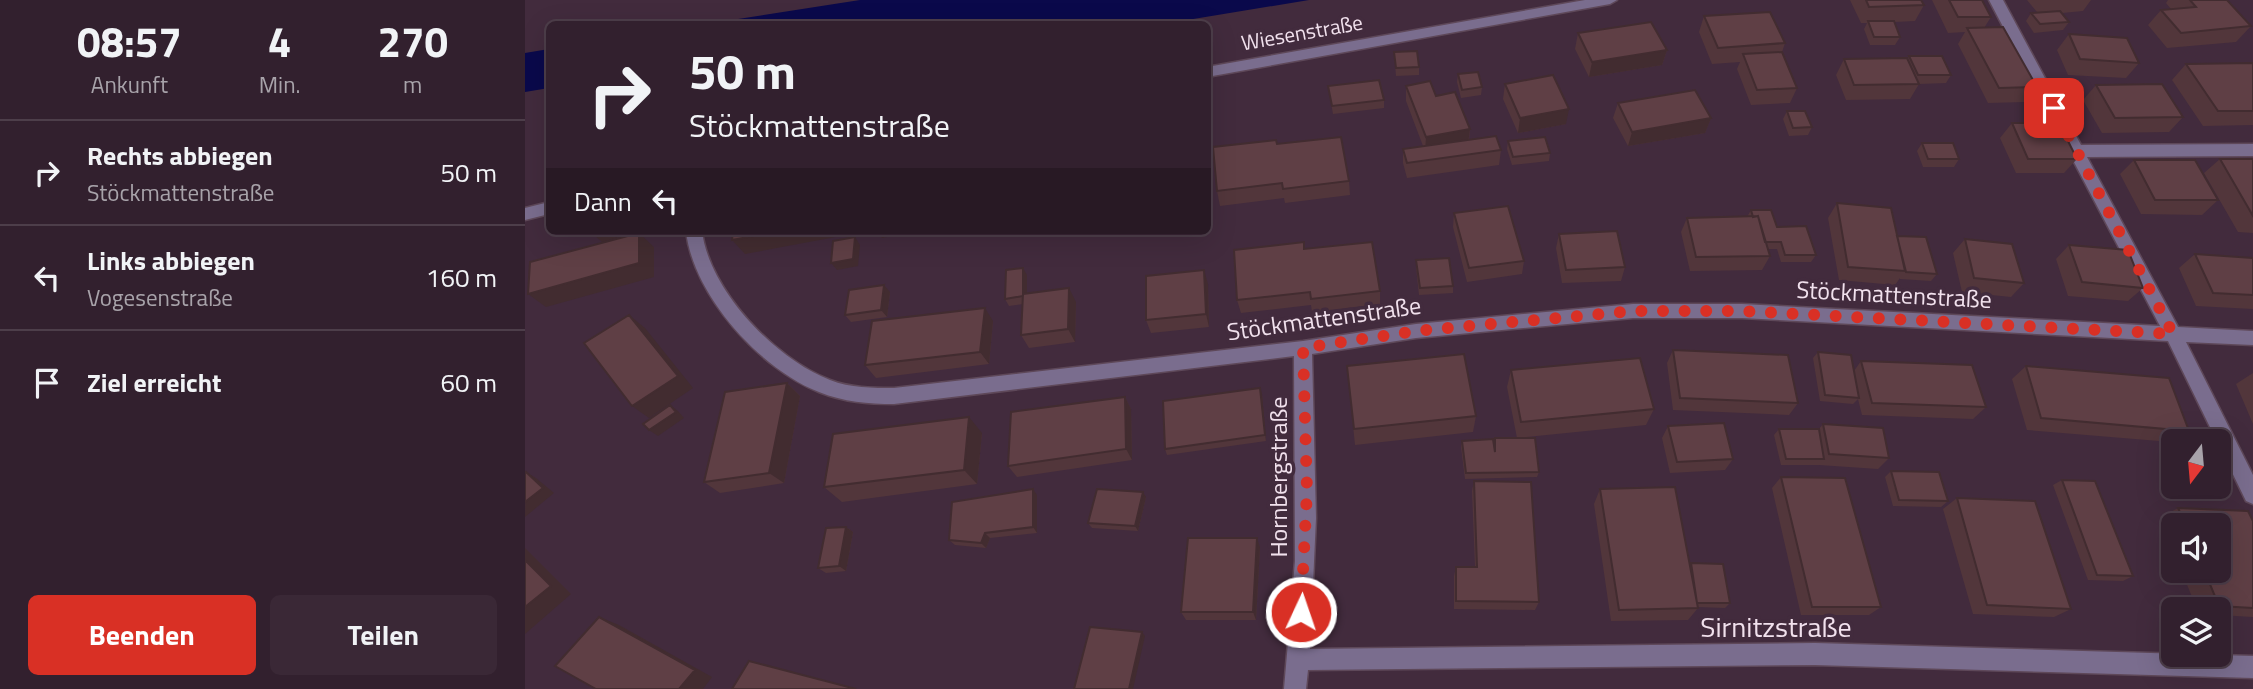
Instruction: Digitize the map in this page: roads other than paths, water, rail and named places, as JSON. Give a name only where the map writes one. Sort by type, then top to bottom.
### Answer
[{"type":"street","name":"Wiesenstraße","points":[[1211,71],[1610,0]]},
{"type":"street","points":[[1996,0],[2173,334],[2253,495]]},
{"type":"street","points":[[2077,151],[2253,150]]},
{"type":"street","points":[[525,214],[546,209]]},
{"type":"street","name":"Stöckmattenstraße","points":[[695,235],[697,252],[715,290],[743,325],[792,368],[814,382],[838,391],[865,396],[894,396],[1303,348],[1416,331],[1633,311],[1742,311],[2253,338]]},
{"type":"street","name":"Hornbergstraße","points":[[1295,689],[1299,660],[1307,491],[1303,348]]},
{"type":"street","name":"Sirnitzstraße","points":[[1299,660],[1815,654],[2253,667]]}]
